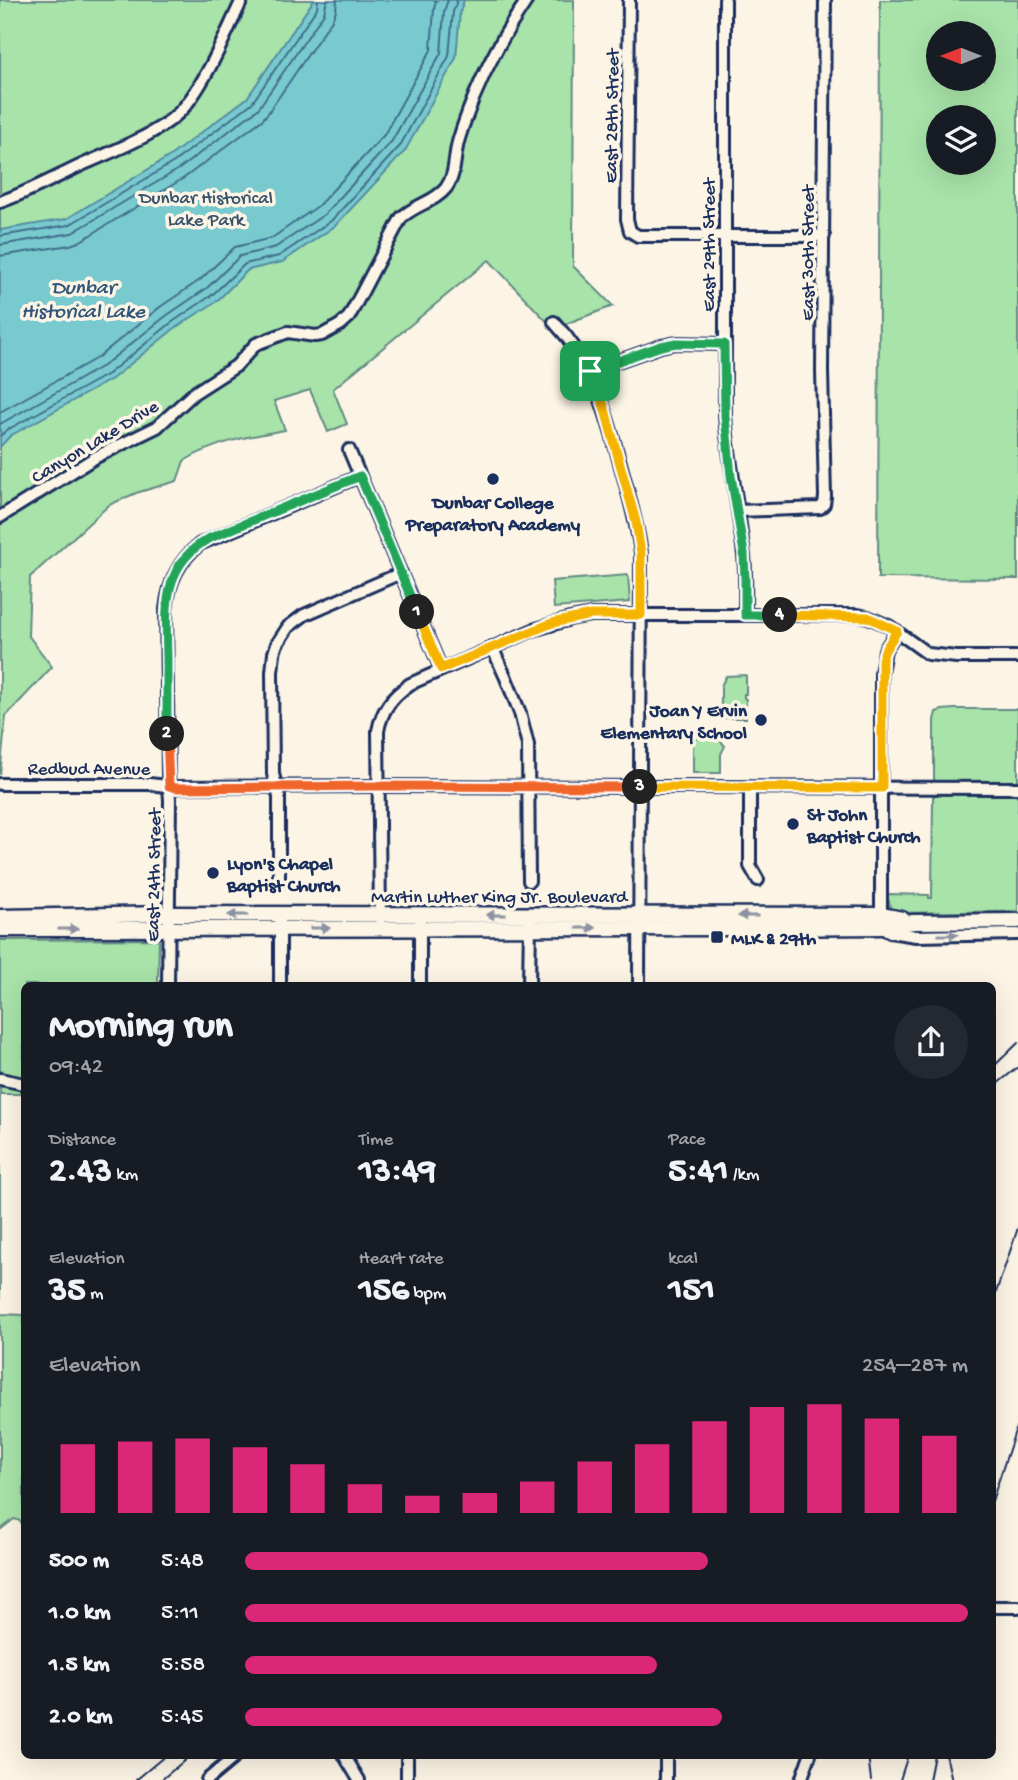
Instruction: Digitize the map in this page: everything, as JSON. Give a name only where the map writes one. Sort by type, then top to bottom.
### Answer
[{"type":"main road","name":"Martin Luther King Jr. Boulevard","points":[[0,917],[420,922],[1018,921]]},
{"type":"main road","name":"Martin Luther King Jr. Boulevard","points":[[0,929],[169,921]]},
{"type":"street","points":[[0,202],[113,151],[171,119],[185,107],[197,89],[242,0]]},
{"type":"street","name":"Canyon Lake Drive","points":[[0,517],[104,453],[158,427],[194,393],[236,366],[256,344],[288,332],[323,335],[349,317],[401,218],[408,211],[443,192],[448,186],[466,116],[497,50],[527,0]]},
{"type":"street","name":"East 28th Street","points":[[629,0],[627,219],[630,232],[638,236],[725,236]]},
{"type":"street","name":"East 29th Street","points":[[725,0],[725,416],[744,560],[745,615]]},
{"type":"street","name":"East 30th Street","points":[[738,511],[820,508],[825,497],[822,371],[825,0]]},
{"type":"street","points":[[725,236],[824,236]]},
{"type":"street","points":[[554,322],[576,348],[590,371],[604,406],[636,522],[641,553],[639,982]]},
{"type":"street","points":[[590,371],[661,346],[676,343],[724,344]]},
{"type":"street","points":[[349,450],[441,669]]},
{"type":"street","name":"East 24th Street","points":[[168,982],[166,610],[173,578],[184,559],[210,538],[360,476]]},
{"type":"street","points":[[279,881],[279,797],[273,774],[274,653],[282,636],[296,620],[312,610],[401,573]]},
{"type":"street","points":[[380,921],[378,731],[387,705],[410,684],[533,630],[591,615],[858,615],[897,631],[928,654],[1018,657]]},
{"type":"street","points":[[897,631],[882,660],[881,921],[890,932],[916,936],[1018,934]]},
{"type":"street","points":[[492,647],[506,678],[528,745],[529,881]]},
{"type":"street","name":"Redbud Avenue","points":[[0,784],[1018,788]]},
{"type":"street","points":[[750,788],[750,866],[758,880]]},
{"type":"street","points":[[280,921],[280,982]]},
{"type":"street","points":[[420,922],[420,982]]},
{"type":"street","points":[[529,982],[530,922]]},
{"type":"street","points":[[0,1079],[21,1083]]},
{"type":"street","points":[[996,1607],[1018,1607]]},
{"type":"street","points":[[207,1780],[232,1759]]},
{"type":"street","points":[[346,1759],[359,1780]]},
{"type":"street","points":[[407,1759],[407,1780]]},
{"type":"street","points":[[666,1759],[666,1780]]},
{"type":"street","points":[[801,1780],[809,1759]]},
{"type":"green space","name":"Dunbar Historical Lake Park","points":[[0,0],[574,0],[573,266],[613,306],[565,324],[560,319],[551,326],[489,260],[333,389],[347,424],[328,432],[310,390],[274,401],[285,430],[220,444],[196,454],[184,461],[177,481],[136,493],[109,505],[30,577],[28,635],[52,667],[6,716],[0,775]]},
{"type":"green space","points":[[880,0],[1018,0],[1018,579],[878,578]]},
{"type":"green space","points":[[628,575],[630,602],[554,608],[552,581]]},
{"type":"green space","points":[[746,675],[746,718],[721,718],[721,686],[726,676]]},
{"type":"green space","points":[[954,709],[1018,709],[1018,782],[934,782],[936,712]]},
{"type":"green space","points":[[714,733],[725,746],[721,754],[721,773],[693,773],[693,738],[708,738]]},
{"type":"green space","points":[[936,794],[1018,795],[1018,911],[900,913],[891,909],[888,894],[929,895],[929,898],[932,898],[933,797]]},
{"type":"green space","points":[[159,939],[158,982],[21,982],[21,1094],[0,1094],[0,940]]},
{"type":"green space","points":[[0,1314],[21,1315],[21,1522],[14,1519],[0,1530]]},
{"type":"water","name":"Dunbar Historical Lake","points":[[312,0],[464,0],[460,12],[456,58],[405,151],[335,226],[282,262],[248,270],[217,301],[175,328],[112,379],[10,436],[0,447],[0,230],[66,219],[170,156],[247,98]]},
{"type":"railway","points":[[996,1064],[1018,1043]]},
{"type":"railway","points":[[996,1085],[1018,1067]]},
{"type":"railway","points":[[996,1292],[1018,1228]]},
{"type":"railway","points":[[996,1489],[1018,1422]]},
{"type":"railway","points":[[136,1780],[161,1759]]},
{"type":"railway","points":[[161,1780],[186,1759]]},
{"type":"railway","points":[[868,1759],[871,1780]]},
{"type":"railway","points":[[900,1780],[907,1759]]},
{"type":"railway","points":[[929,1780],[933,1759]]},
{"type":"railway","points":[[947,1759],[952,1780]]},
{"type":"place","name":"Dunbar College Preparatory Academy","points":[[493,479]]},
{"type":"place","name":"Joan Y Ervin Elementary School","points":[[761,720]]},
{"type":"place","name":"St John Baptist Church","points":[[793,824]]},
{"type":"place","name":"Lyon's Chapel Baptist Church","points":[[213,873]]},
{"type":"place","name":"MLK & 29th","points":[[717,937]]},
{"type":"route","points":[[676,343],[724,344],[725,416],[731,476],[744,553],[745,615],[858,615],[897,631],[882,660],[882,788],[169,786],[166,610],[169,589],[178,567],[192,550],[210,538],[360,476],[441,669],[552,623],[591,615],[641,615],[641,553],[636,522],[604,406],[590,371],[661,346],[676,343]]}]
